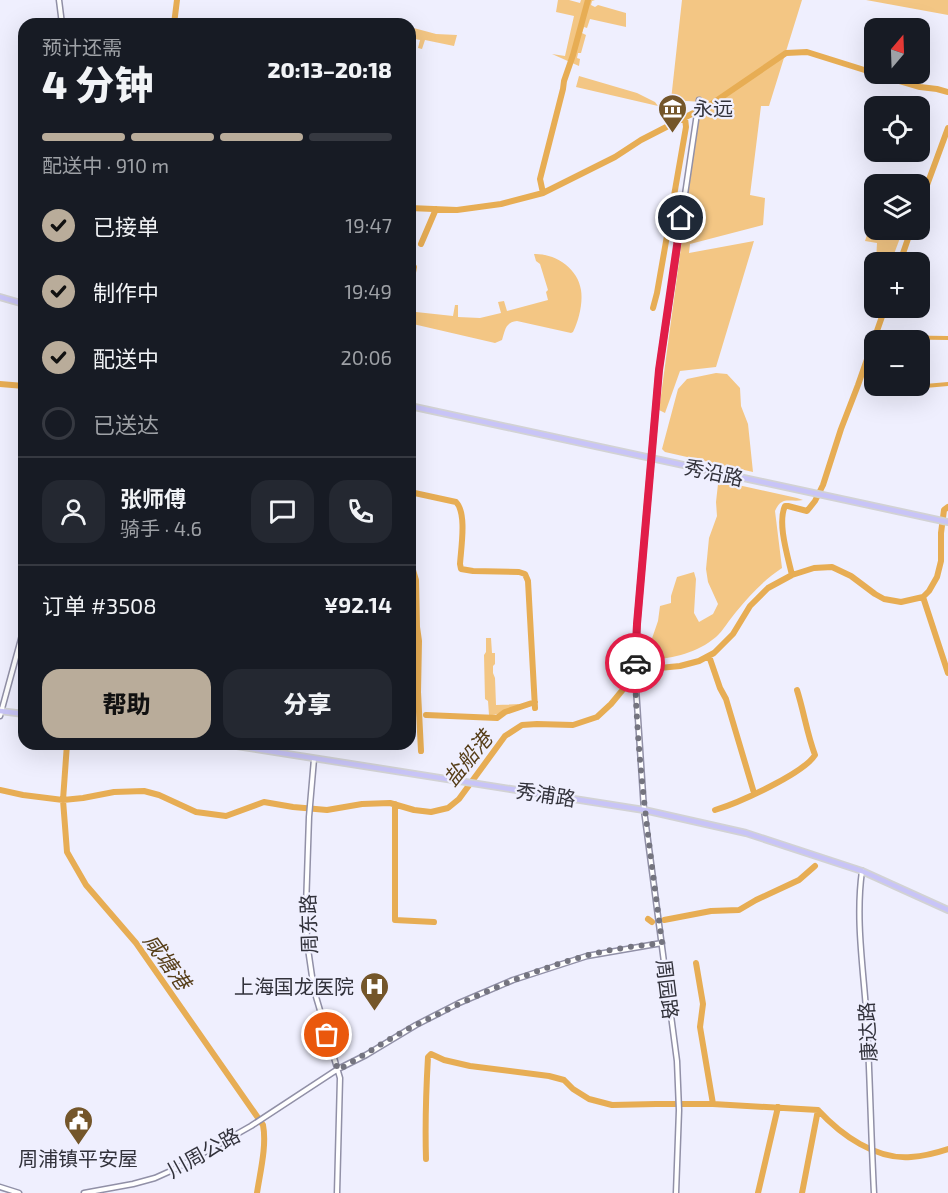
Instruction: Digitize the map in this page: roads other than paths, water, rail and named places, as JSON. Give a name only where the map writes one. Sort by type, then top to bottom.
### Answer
[{"type":"main road","points":[[0,297],[18,302]]},
{"type":"main road","name":"秀沿路","points":[[416,407],[948,522]]},
{"type":"main road","points":[[1,712],[18,713]]},
{"type":"main road","name":"秀浦路","points":[[261,750],[644,810],[746,833],[862,871],[948,910]]},
{"type":"street","points":[[59,0],[61,18]]},
{"type":"street","name":"周园路","points":[[676,1193],[680,1110],[677,1061],[644,810],[635,664],[659,370],[697,101]]},
{"type":"street","points":[[1,712],[18,650]]},
{"type":"street","name":"周东路","points":[[314,759],[309,817],[307,942],[316,999],[340,1078],[337,1193]]},
{"type":"street","name":"康达路","points":[[862,871],[859,890],[860,921],[874,1193]]},
{"type":"street","name":"川周公路","points":[[84,1193],[132,1184],[175,1169],[251,1126],[338,1070],[416,1025],[513,980],[587,956],[662,943]]},
{"type":"street","points":[[0,1187],[19,1193]]},
{"type":"waterway","name":"咸塘港","points":[[175,18],[177,0]]},
{"type":"waterway","points":[[543,193],[540,179],[564,81],[588,0]]},
{"type":"waterway","points":[[416,208],[457,210],[501,204],[543,193],[615,157],[641,140],[713,103],[786,53],[807,52],[864,70]]},
{"type":"waterway","points":[[910,84],[948,92]]},
{"type":"waterway","points":[[653,308],[686,127],[685,118]]},
{"type":"waterway","points":[[930,177],[948,128]]},
{"type":"waterway","points":[[421,244],[436,209]]},
{"type":"waterway","points":[[903,252],[908,240]]},
{"type":"waterway","points":[[792,575],[783,531],[785,506],[807,511],[815,501],[823,485],[881,318]]},
{"type":"waterway","points":[[930,338],[948,338]]},
{"type":"waterway","points":[[0,384],[18,386]]},
{"type":"waterway","points":[[930,386],[948,384]]},
{"type":"waterway","points":[[416,493],[456,502],[459,507],[462,522],[461,569],[525,574],[528,581],[535,708]]},
{"type":"waterway","name":"盐船港","points":[[0,790],[63,800],[114,792],[144,791],[159,795],[196,812],[226,816],[264,802],[327,810],[362,804],[390,803],[431,812],[448,808],[459,799],[505,736],[522,725],[573,725],[597,717],[630,681],[649,669],[680,666],[699,661],[714,653],[733,634],[750,606],[768,588],[792,575],[814,568],[832,567],[851,576],[884,599],[901,602],[923,597],[937,577],[941,561],[944,510],[948,507]]},
{"type":"waterway","points":[[416,580],[421,751]]},
{"type":"waterway","points":[[923,597],[948,673]]},
{"type":"waterway","points":[[709,656],[726,699],[754,793]]},
{"type":"waterway","points":[[715,810],[754,795],[784,779],[798,771],[815,755],[797,690]]},
{"type":"waterway","points":[[426,715],[497,718],[505,712],[535,702]]},
{"type":"waterway","name":"咸塘港","points":[[67,750],[63,800],[67,852],[86,885],[136,943],[263,1125],[264,1150],[257,1193]]},
{"type":"waterway","points":[[395,804],[395,920],[434,922]]},
{"type":"waterway","points":[[664,920],[711,911],[739,910],[799,880],[815,866]]},
{"type":"waterway","points":[[648,919],[652,922]]},
{"type":"waterway","points":[[696,963],[703,1004],[700,1027],[713,1104]]},
{"type":"waterway","points":[[426,1159],[427,1070],[428,1057],[431,1054],[444,1060],[470,1066],[564,1080],[589,1099],[612,1105],[713,1104],[818,1110],[848,1137],[885,1154],[911,1157],[948,1149]]},
{"type":"waterway","points":[[758,1193],[778,1107]]},
{"type":"waterway","points":[[802,1193],[818,1110]]},
{"type":"place","name":"永远","points":[[672,134]]},
{"type":"place","name":"上海国龙医院","points":[[375,1012]]},
{"type":"place","name":"周浦镇平安屋","points":[[78,1146]]}]
